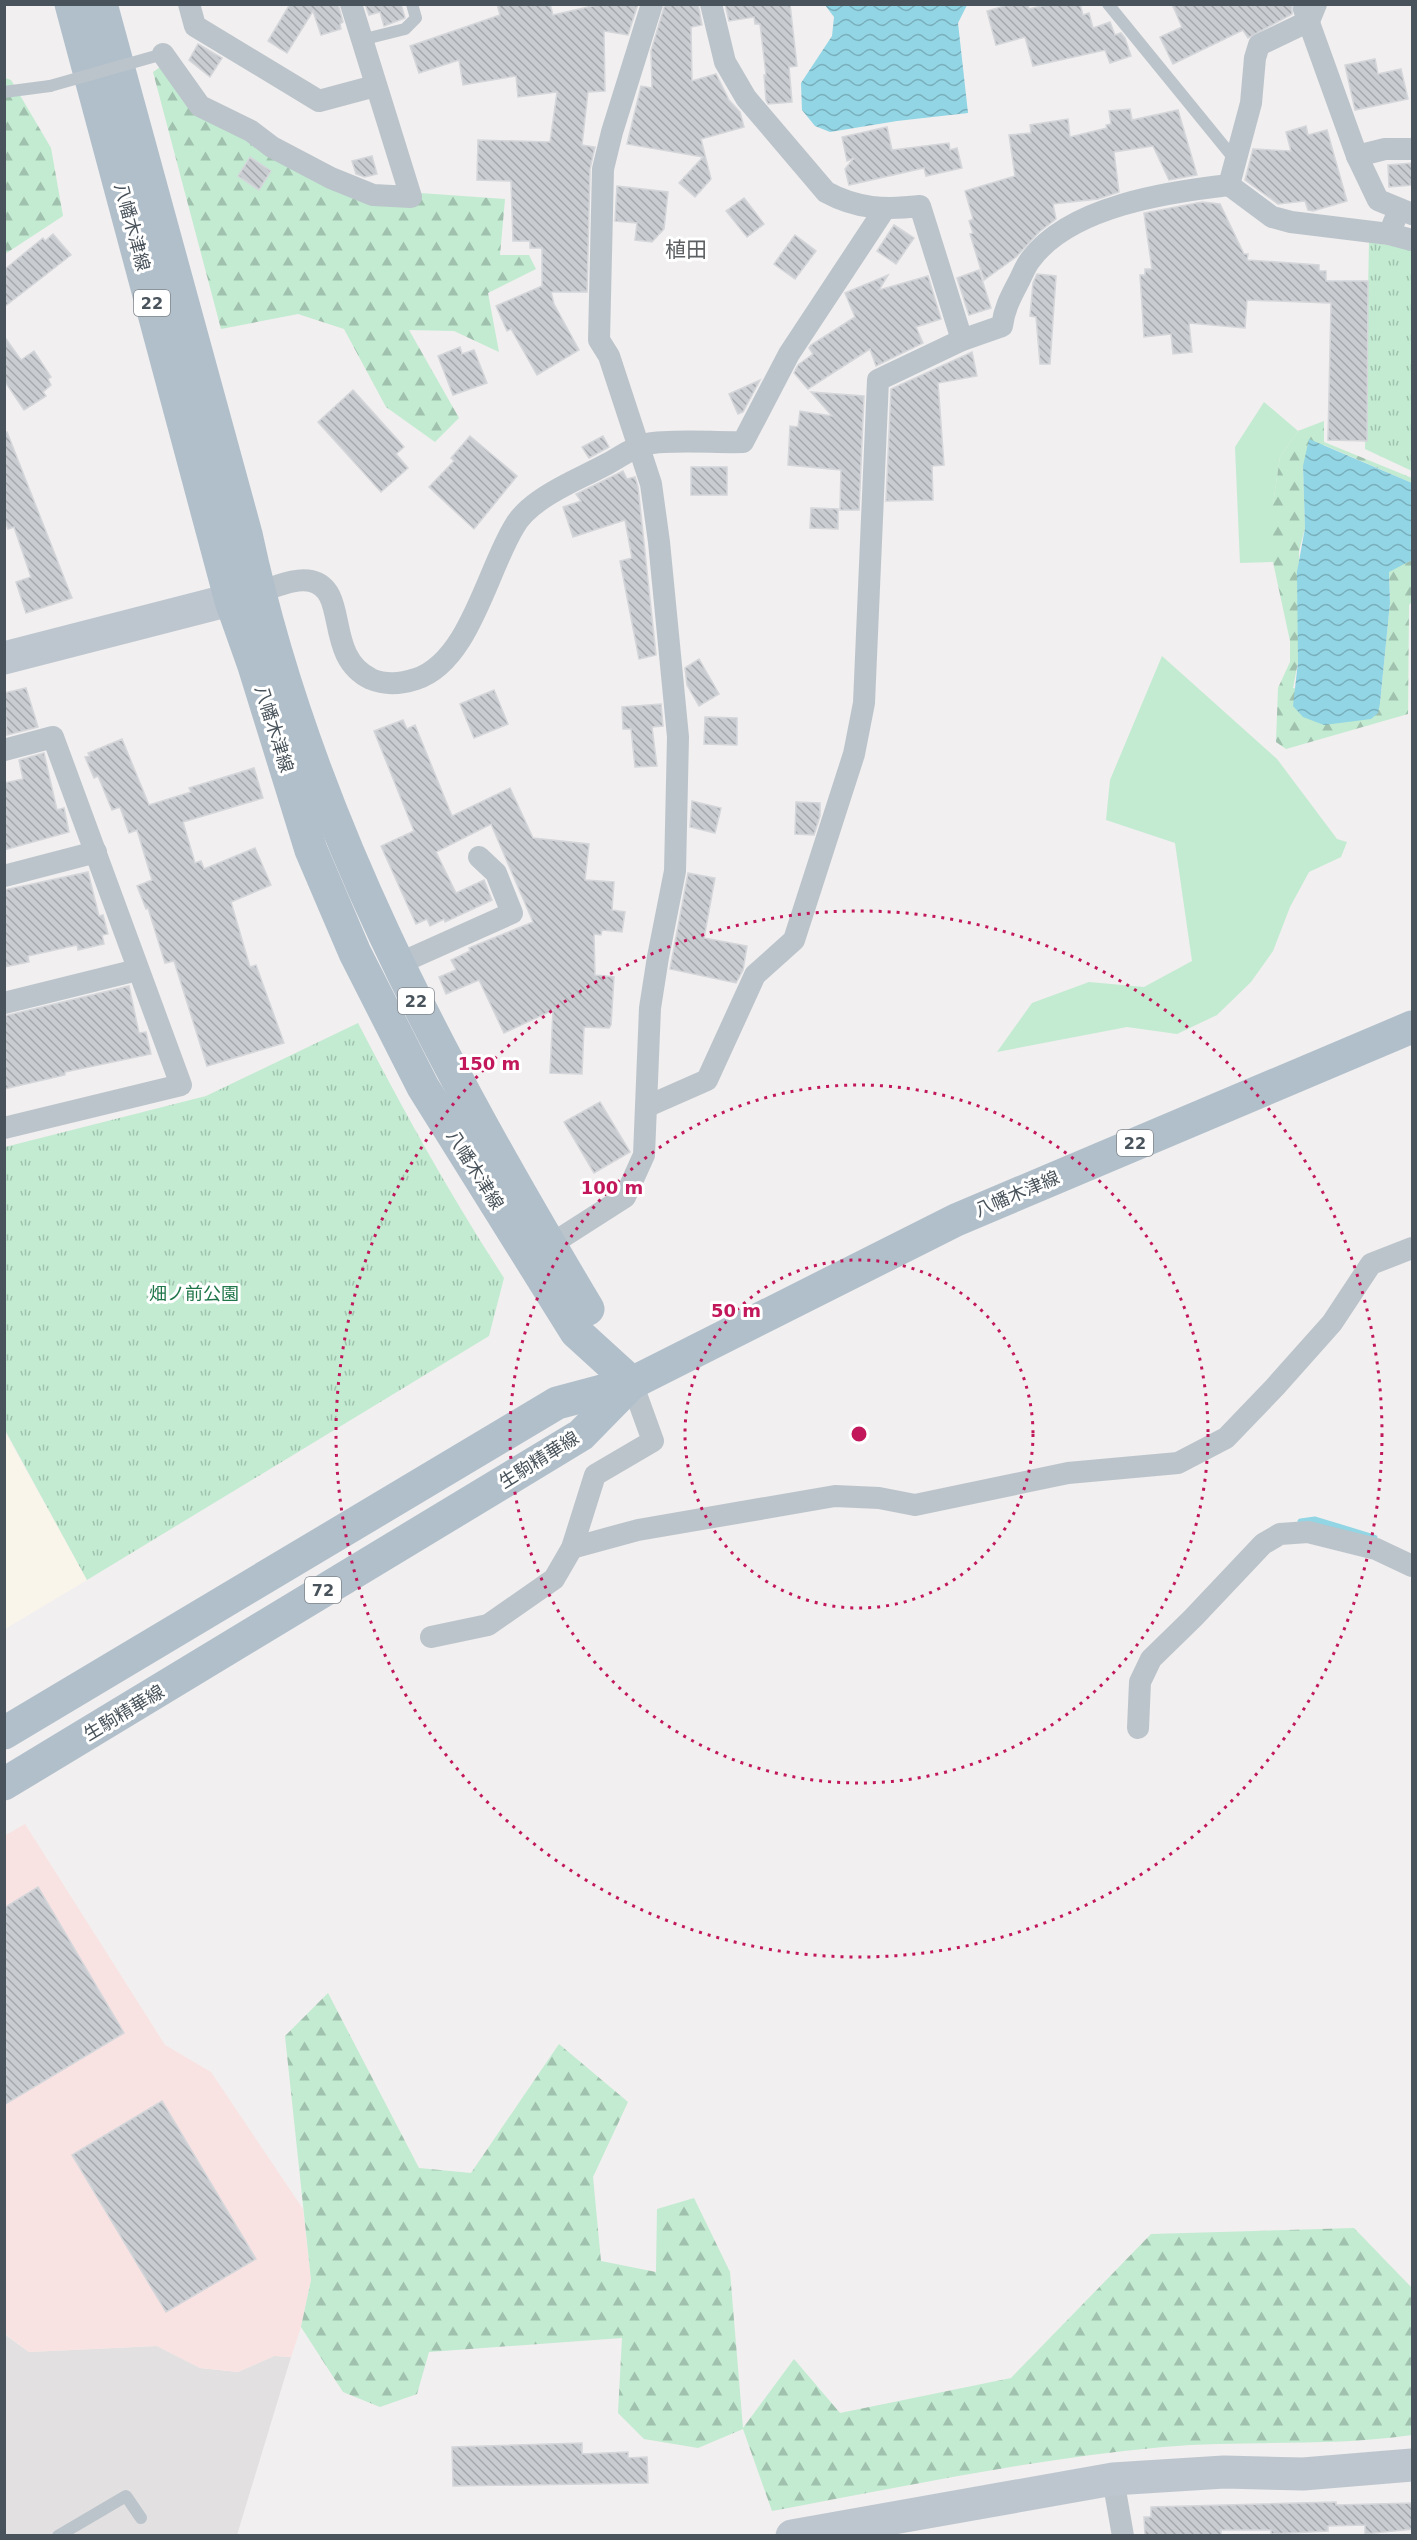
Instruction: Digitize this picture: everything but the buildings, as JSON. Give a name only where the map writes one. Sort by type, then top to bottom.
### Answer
[{"type":"main road","name":"八幡木津線","points":[[72,4],[244,596],[278,659],[342,843],[398,964],[455,1074],[550,1245],[632,1383]]},
{"type":"main road","name":"八幡木津線","points":[[101,4],[243,523],[244,596],[254,666],[311,850],[355,953],[423,1087],[576,1332],[632,1383]]},
{"type":"main road","name":"八幡木津線","points":[[632,1383],[787,1303],[956,1220],[1413,1027]]},
{"type":"main road","name":"生駒精華線","points":[[4,1733],[557,1403],[632,1383]]},
{"type":"main road","name":"生駒精華線","points":[[4,1784],[581,1436],[632,1383]]},
{"type":"street","points":[[189,4],[195,26],[319,101],[375,86]]},
{"type":"street","points":[[163,54],[200,106],[251,131],[272,147],[331,178],[373,195],[411,196],[351,4]]},
{"type":"street","points":[[550,1245],[625,1197],[644,1155],[651,1008],[657,957],[675,871],[678,737],[651,484],[609,356],[599,340],[603,169],[612,132],[652,4]]},
{"type":"street","points":[[711,4],[725,62],[746,98],[826,192],[842,201],[884,210],[920,206],[962,340]]},
{"type":"street","points":[[1229,185],[1251,103],[1259,45],[1309,10],[1357,156],[1378,200],[1406,212],[1389,234]]},
{"type":"street","points":[[1357,156],[1385,149],[1413,149]]},
{"type":"street","points":[[648,1106],[707,1080],[755,975],[794,940],[854,754],[864,703],[878,380],[962,340],[1002,326],[1006,305],[1030,259],[1075,224],[1141,200],[1229,185],[1272,218],[1389,234],[1413,240]]},
{"type":"street","points":[[4,658],[302,580],[322,586],[333,600],[339,639],[351,663],[377,681],[397,683],[417,679],[438,667],[462,636],[498,559],[521,517],[541,499],[649,443],[743,442],[789,354],[884,210]]},
{"type":"street","points":[[4,750],[53,738],[181,1085],[4,1128]]},
{"type":"street","points":[[4,876],[96,852]]},
{"type":"street","points":[[398,964],[512,913],[496,873],[479,857]]},
{"type":"street","points":[[4,1003],[137,970]]},
{"type":"street","points":[[572,1548],[638,1530],[835,1496],[879,1498],[915,1505],[1068,1473],[1178,1463],[1226,1438],[1259,1404],[1332,1323],[1371,1264],[1413,1248]]},
{"type":"street","points":[[431,1637],[488,1625],[554,1579],[572,1548],[595,1475],[653,1441],[632,1383]]},
{"type":"street","points":[[1138,1728],[1140,1682],[1151,1659],[1263,1544],[1280,1534],[1308,1532],[1376,1549],[1413,1566]]},
{"type":"street","points":[[792,2535],[1113,2479],[1224,2472],[1303,2474],[1413,2464]]},
{"type":"street","points":[[1113,2479],[1123,2535]]},
{"type":"lane","points":[[361,40],[405,29],[416,18],[412,4]]},
{"type":"lane","points":[[1108,4],[1236,162]]},
{"type":"lane","points":[[4,92],[50,86],[163,54]]},
{"type":"lane","points":[[58,2535],[126,2496],[141,2518]]},
{"type":"shaded area","points":[[4,1430],[87,1580],[5,1629],[4,1629]]},
{"type":"shaded area","points":[[25,1824],[165,2045],[211,2072],[303,2209],[311,2280],[301,2327],[291,2357],[274,2356],[238,2372],[200,2368],[157,2346],[29,2352],[5,2334],[4,1836]]},
{"type":"shaded area","points":[[4,2334],[29,2352],[157,2346],[200,2368],[238,2372],[274,2356],[291,2357],[237,2535],[5,2535]]},
{"type":"green space","points":[[166,63],[181,94],[343,182],[420,193],[505,199],[500,255],[529,255],[536,269],[488,293],[499,352],[454,331],[409,330],[459,418],[435,442],[386,407],[344,329],[298,314],[221,329],[153,72]]},
{"type":"green space","points":[[5,78],[11,80],[51,148],[63,216],[5,254]]},
{"type":"green space","points":[[1369,242],[1412,249],[1412,471],[1365,449]]},
{"type":"green space","points":[[1264,402],[1298,431],[1280,457],[1273,504],[1273,562],[1240,563],[1235,447]]},
{"type":"green space","points":[[1324,421],[1324,442],[1412,478],[1412,483],[1324,445],[1303,466],[1305,528],[1299,551],[1298,662],[1293,688],[1380,703],[1390,603],[1389,571],[1412,560],[1412,601],[1409,605],[1408,714],[1286,749],[1276,742],[1278,688],[1290,662],[1290,641],[1273,562],[1273,504],[1280,457],[1298,431]]},
{"type":"green space","points":[[1162,656],[1277,759],[1337,839],[1347,842],[1341,857],[1309,872],[1290,907],[1273,951],[1251,982],[1217,1015],[1177,1034],[1127,1027],[997,1052],[1032,1003],[1089,982],[1144,987],[1192,961],[1175,843],[1106,820],[1110,780]]},
{"type":"green space","name":"畑ノ前公園","points":[[358,1023],[428,1152],[504,1278],[489,1336],[87,1580],[5,1430],[5,1147],[206,1096]]},
{"type":"green space","points":[[328,1993],[419,2168],[471,2173],[559,2044],[628,2102],[593,2177],[601,2261],[656,2272],[657,2209],[694,2198],[730,2272],[743,2428],[794,2359],[840,2413],[1011,2378],[1151,2234],[1354,2228],[1412,2288],[1412,2435],[1350,2441],[1194,2445],[1114,2452],[967,2474],[772,2511],[743,2429],[698,2448],[644,2439],[618,2413],[622,2338],[429,2352],[417,2394],[380,2407],[343,2392],[301,2327],[311,2280],[285,2036]]},
{"type":"water","points":[[825,5],[967,5],[958,23],[968,113],[830,132],[815,126],[802,110],[801,83],[832,36],[834,17]]},
{"type":"water","points":[[1309,439],[1412,483],[1412,560],[1389,572],[1390,603],[1380,703],[1378,713],[1371,719],[1324,725],[1303,717],[1293,706],[1298,662],[1297,572],[1305,528],[1303,466]]},
{"type":"waterway","points":[[1301,1522],[1315,1520],[1374,1538]]},
{"type":"district","name":"植田","points":[[686,250]]}]
